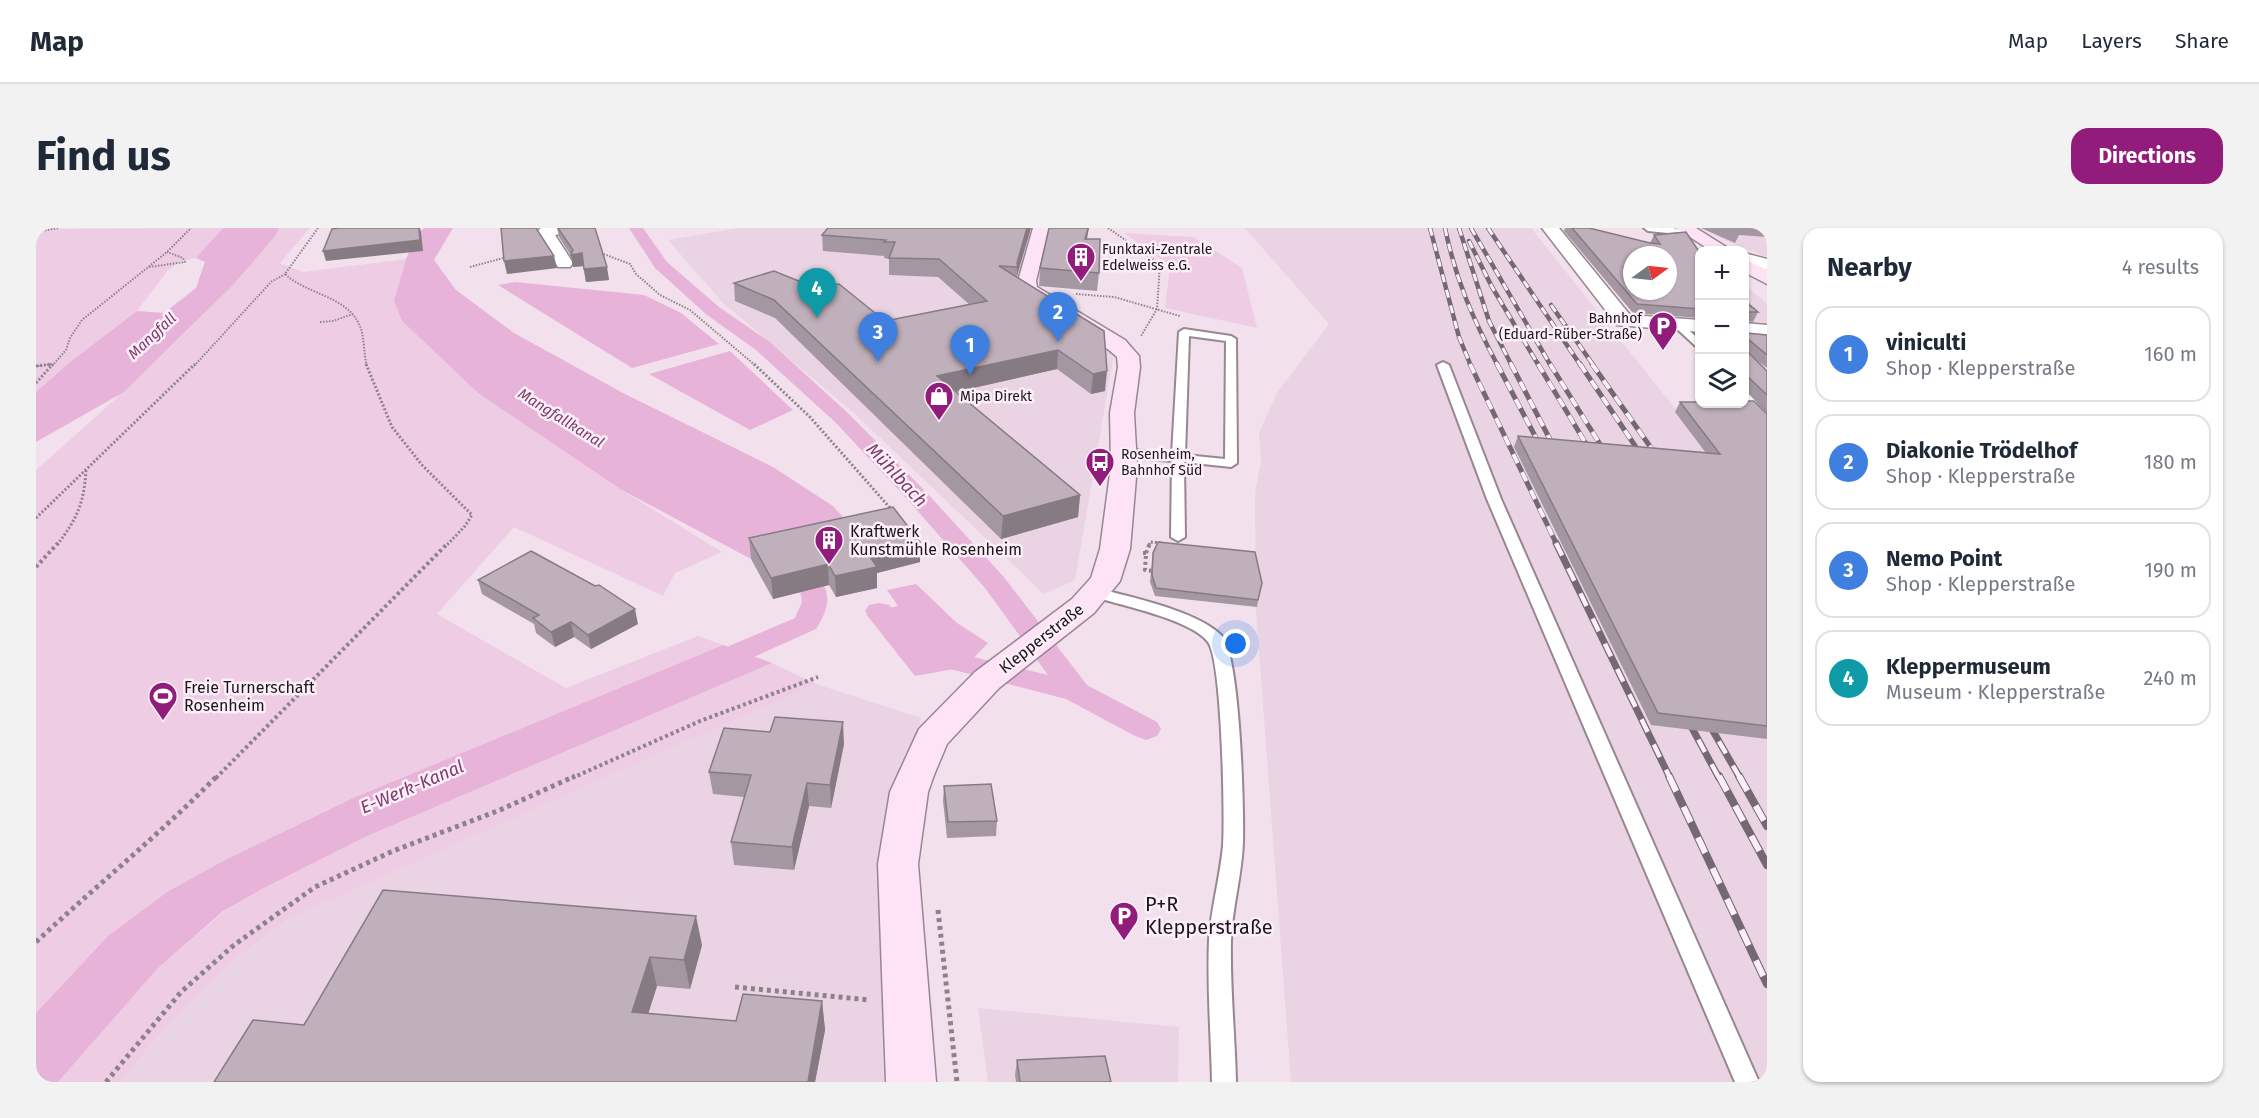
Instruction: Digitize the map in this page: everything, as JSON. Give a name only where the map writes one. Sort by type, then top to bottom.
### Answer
[{"type":"street","points":[[564,263],[547,234],[566,228]]},
{"type":"street","points":[[1041,228],[1027,281],[1028,290],[1117,345],[1128,356]]},
{"type":"street","points":[[1550,228],[1614,300],[1624,321],[1689,325]]},
{"type":"street","points":[[1686,230],[1715,246]]},
{"type":"street","points":[[1749,329],[1767,331]]},
{"type":"street","name":"Klepperstraße","points":[[912,1082],[898,864],[909,792],[932,738],[987,680],[1083,606],[1096,593],[1111,567],[1124,466],[1122,413],[1130,367],[1128,356]]},
{"type":"lane","points":[[1648,228],[1686,230]]},
{"type":"lane","points":[[1124,453],[1178,458],[1231,463],[1232,339],[1184,332],[1178,458],[1178,537]]},
{"type":"lane","points":[[1749,338],[1767,340]]},
{"type":"lane","points":[[1443,365],[1494,499],[1747,1082]]},
{"type":"lane","points":[[1749,401],[1767,420]]},
{"type":"lane","points":[[1096,593],[1184,619],[1202,627],[1216,641],[1224,662],[1231,752],[1233,844],[1220,940],[1224,1082]]},
{"type":"path","points":[[36,232],[58,228]]},
{"type":"path","points":[[36,383],[66,350],[70,338],[82,320],[167,252],[191,228]]},
{"type":"path","points":[[36,518],[188,372],[271,282],[285,274],[318,228]]},
{"type":"path","points":[[1108,228],[1160,264],[1157,309],[1128,356]]},
{"type":"path","points":[[470,267],[547,234],[630,264],[636,273],[660,295],[690,310],[734,345],[810,417],[896,515]]},
{"type":"path","points":[[148,267],[185,262],[183,258],[167,252]]},
{"type":"path","points":[[36,942],[100,883],[171,823],[465,526],[472,515],[464,503],[431,474],[391,426],[366,363],[361,326],[353,314],[339,303],[291,282],[285,274]]},
{"type":"path","points":[[1028,290],[1114,297],[1157,309]]},
{"type":"path","points":[[320,322],[333,321],[353,314]]},
{"type":"path","points":[[36,366],[53,364]]},
{"type":"path","points":[[36,567],[72,524],[81,509],[86,471]]},
{"type":"path","points":[[1115,549],[1146,553],[1145,570],[1161,572]]},
{"type":"path","points":[[106,1082],[181,992],[234,945],[315,887],[393,851],[500,810],[699,721],[818,677]]},
{"type":"path","points":[[735,987],[907,1004]]},
{"type":"shaded area","points":[[223,228],[196,258],[181,261],[168,270],[137,311],[70,362],[36,392],[36,229]]},
{"type":"shaded area","points":[[279,228],[310,228],[280,263],[303,272],[406,259],[394,301],[402,321],[478,393],[620,489],[722,552],[675,573],[663,596],[514,527],[437,614],[566,688],[698,636],[723,645],[353,798],[225,860],[167,892],[108,936],[36,1013],[36,470],[130,386],[190,328],[248,267],[276,235]]},
{"type":"shaded area","points":[[738,228],[1030,228],[1015,284],[1030,300],[1108,349],[1113,359],[1075,580],[1044,594],[854,413],[723,303],[668,240]]},
{"type":"shaded area","points":[[1245,228],[1531,228],[1767,524],[1767,1082],[1291,1082],[1256,610],[1255,493],[1261,460],[1259,433],[1277,393],[1329,324]]},
{"type":"shaded area","points":[[1700,228],[1767,228],[1767,257],[1749,250],[1749,246],[1739,246]]},
{"type":"shaded area","points":[[1124,233],[1194,237],[1242,268],[1257,328],[1165,308],[1170,266]]},
{"type":"shaded area","points":[[1749,288],[1767,304],[1767,327],[1749,325]]},
{"type":"shaded area","points":[[772,663],[816,684],[287,920],[230,963],[154,1041],[121,1082],[58,1082],[157,969],[222,913],[262,889],[365,837]]},
{"type":"shaded area","points":[[816,684],[921,718],[881,917],[884,1082],[121,1082],[154,1041],[230,963],[287,920]]},
{"type":"shaded area","points":[[978,1008],[1179,1027],[1178,1082],[988,1082]]},
{"type":"water","name":"Mangfall","points":[[223,228],[279,228],[276,235],[233,285],[124,392],[36,442],[36,392],[70,362],[137,311],[164,313],[196,288],[205,262],[196,258]]},
{"type":"water","name":"Mangfallkanal","points":[[424,228],[453,228],[434,260],[456,290],[514,333],[623,393],[773,467],[833,506],[859,535],[751,559],[620,489],[478,393],[402,321],[394,301],[406,259],[417,236]]},
{"type":"water","points":[[515,282],[644,295],[681,313],[719,344],[632,368],[498,285]]},
{"type":"water","points":[[730,351],[793,410],[750,430],[649,374]]},
{"type":"water","points":[[916,584],[957,623],[988,643],[965,667],[915,676],[866,614],[898,606],[887,590]]},
{"type":"water","points":[[723,645],[772,663],[365,837],[262,889],[222,912],[157,969],[58,1082],[36,1082],[36,1013],[108,936],[167,892],[225,860],[353,798]]},
{"type":"building","points":[[419,228],[420,240],[323,251],[332,229]]},
{"type":"building","points":[[501,228],[536,228],[554,256],[504,261]]},
{"type":"building","points":[[558,228],[595,228],[607,267],[584,269],[582,253],[571,255],[573,250]]},
{"type":"building","points":[[828,228],[1027,228],[1017,263],[1018,267],[999,266],[1104,331],[1107,371],[1093,374],[1058,350],[937,376],[1080,495],[1003,516],[774,300],[734,283],[774,271],[816,288],[839,284],[885,321],[987,301],[939,259],[889,258],[895,242],[822,235]]},
{"type":"building","points":[[1049,228],[1088,228],[1085,239],[1100,239],[1099,273],[1040,268]]},
{"type":"building","points":[[1572,228],[1589,228],[1660,244],[1654,235],[1686,232],[1695,246],[1695,309],[1637,304],[1634,300],[1677,300],[1677,246],[1623,246],[1623,288]]},
{"type":"building","points":[[1749,305],[1758,312],[1749,312]]},
{"type":"building","points":[[1749,333],[1767,335],[1767,355],[1749,340]]},
{"type":"building","points":[[1749,353],[1767,371],[1767,395],[1749,378]]},
{"type":"building","points":[[1749,401],[1754,401],[1767,414],[1767,726],[1658,713],[1518,436],[1720,454],[1680,402],[1695,402],[1695,408],[1749,408]]},
{"type":"building","points":[[893,507],[920,542],[868,554],[877,567],[835,576],[828,564],[771,578],[749,538]]},
{"type":"building","points":[[1158,542],[1255,552],[1262,583],[1258,600],[1156,588],[1152,575],[1153,553]]},
{"type":"building","points":[[531,551],[595,586],[599,585],[635,609],[588,635],[571,622],[551,632],[533,618],[539,615],[478,580]]},
{"type":"building","points":[[775,717],[843,722],[830,785],[807,783],[792,847],[731,842],[751,775],[709,772],[724,728],[770,732]]},
{"type":"building","points":[[991,784],[997,821],[948,822],[944,786]]},
{"type":"building","points":[[383,890],[696,916],[684,960],[650,957],[632,1012],[736,1021],[743,994],[822,1001],[808,1082],[214,1082],[253,1020],[304,1025]]},
{"type":"building","points":[[1105,1056],[1111,1082],[1020,1082],[1017,1060]]},
{"type":"waterway","name":"Mühlbach","points":[[636,228],[661,265],[713,311],[763,346],[842,418],[917,496],[994,582],[1076,692]]},
{"type":"waterway","name":"E-Werk-Kanal","points":[[706,667],[806,623],[815,602],[813,589]]},
{"type":"waterway","points":[[879,611],[918,652],[1076,692]]},
{"type":"waterway","name":"Mühlbach","points":[[1076,692],[1146,729]]},
{"type":"railway","points":[[1430,228],[1459,337],[1471,366]]},
{"type":"railway","points":[[1445,228],[1454,265],[1466,299],[1497,364]]},
{"type":"railway","points":[[1459,228],[1489,321],[1512,366]]},
{"type":"railway","points":[[1471,228],[1551,366]]},
{"type":"railway","points":[[1488,228],[1581,366]]},
{"type":"railway","points":[[1469,241],[1492,287],[1539,366]]},
{"type":"railway","points":[[1551,305],[1594,366]]},
{"type":"railway","points":[[1470,364],[1557,545]]},
{"type":"railway","points":[[1497,364],[1544,453]]},
{"type":"railway","points":[[1511,364],[1557,453]]},
{"type":"railway","points":[[1538,364],[1594,457]]},
{"type":"railway","points":[[1550,364],[1608,457]]},
{"type":"railway","points":[[1580,364],[1644,459]]},
{"type":"railway","points":[[1592,364],[1661,462]]},
{"type":"railway","points":[[1556,543],[1670,778]]},
{"type":"railway","points":[[1685,715],[1719,778]]},
{"type":"railway","points":[[1705,717],[1740,778]]},
{"type":"railway","points":[[1669,776],[1767,984]]},
{"type":"railway","points":[[1719,776],[1767,865]]},
{"type":"railway","points":[[1739,776],[1767,826]]},
{"type":"place","name":"Funktaxi-Zentrale Edelweiss e.G.","points":[[1081,282]]},
{"type":"place","name":"Kleppermuseum","points":[[817,318]]},
{"type":"place","name":"Diakonie Trödelhof","points":[[1058,342]]},
{"type":"place","name":"Bahnhof (Eduard-Rüber-Straße)","points":[[1663,352]]},
{"type":"place","name":"Nemo Point","points":[[878,362]]},
{"type":"place","name":"viniculti","points":[[970,375]]},
{"type":"place","name":"Mipa Direkt","points":[[939,422]]},
{"type":"place","name":"Rosenheim, Bahnhof Süd","points":[[1100,488]]},
{"type":"place","name":"Kraftwerk Kunstmühle Rosenheim","points":[[829,566]]},
{"type":"place","name":"Freie Turnerschaft Rosenheim","points":[[163,722]]},
{"type":"place","name":"P+R Klepperstraße","points":[[1124,942]]}]
